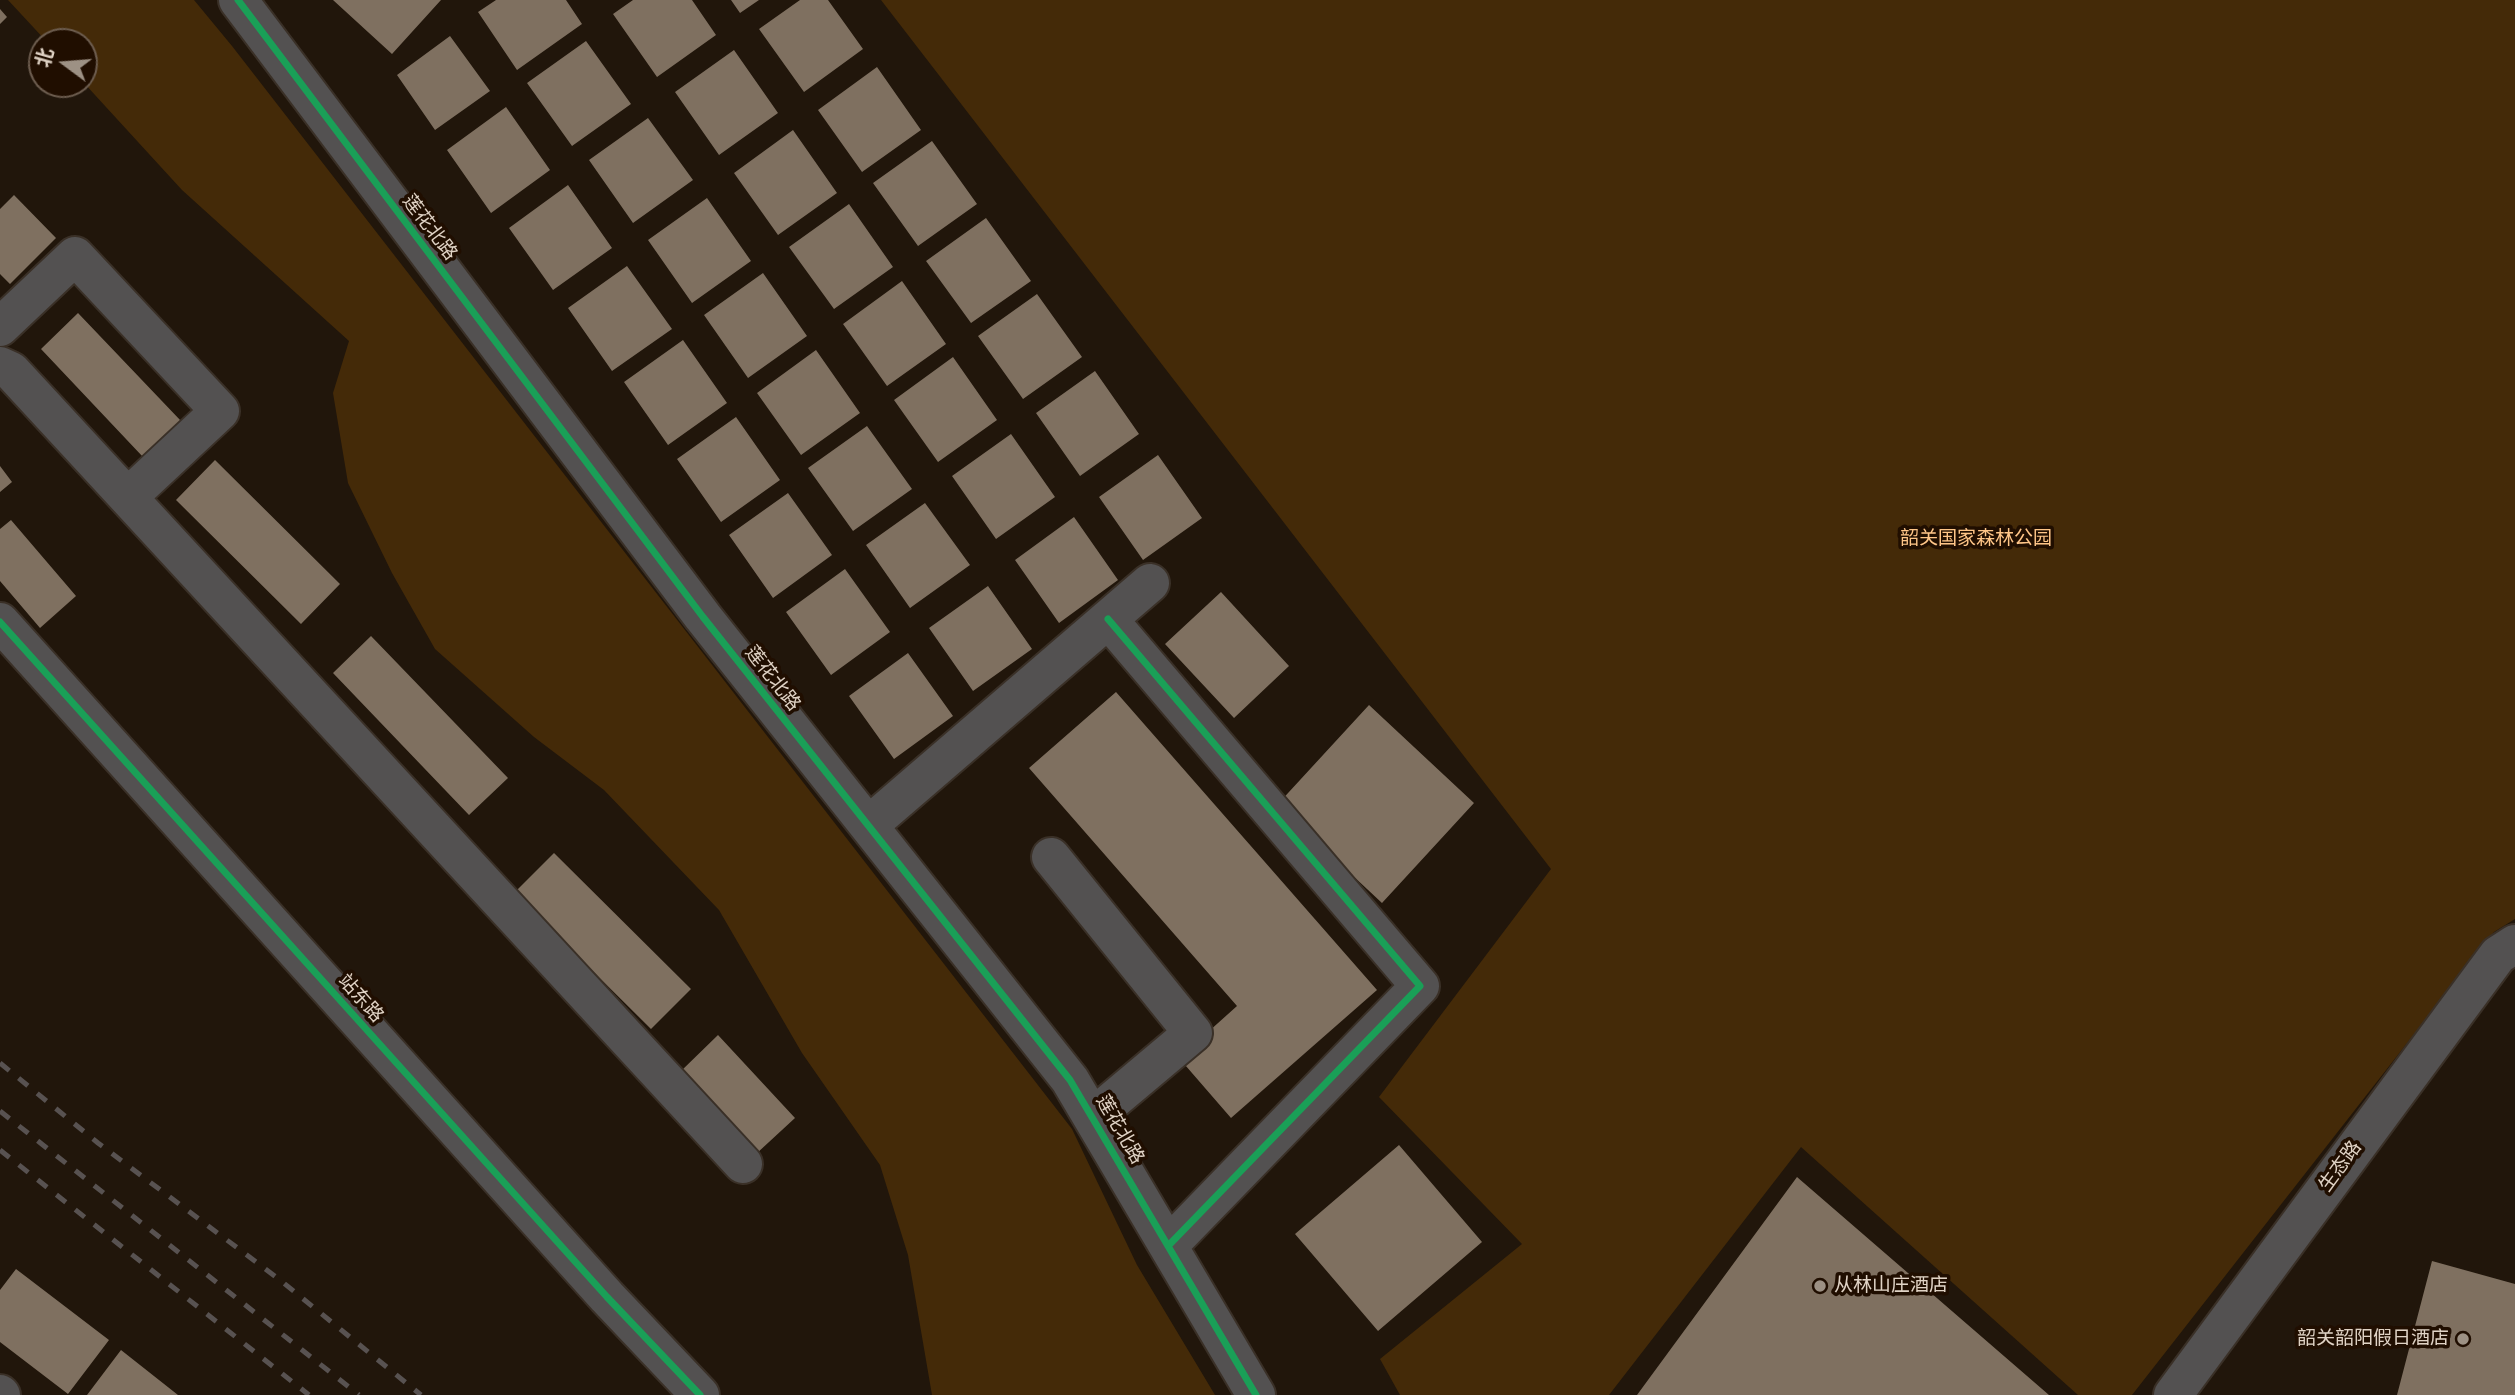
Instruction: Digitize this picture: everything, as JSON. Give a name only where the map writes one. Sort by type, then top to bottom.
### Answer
[{"type":"street","name":"莲花北路","points":[[255,7],[703,617],[1070,1080],[1255,1395]]},
{"type":"street","points":[[0,327],[75,256],[220,411],[128,497]]},
{"type":"street","points":[[0,366],[11,371],[743,1164]]},
{"type":"street","points":[[869,825],[1150,583]]},
{"type":"street","points":[[1108,619],[1420,986],[1168,1246]]},
{"type":"street","name":"站东路","points":[[0,622],[607,1297],[700,1395]]},
{"type":"street","points":[[1051,858],[1193,1033],[1093,1117]]},
{"type":"street","name":"生态路","points":[[2173,1395],[2498,955],[2515,944]]},
{"type":"green space","points":[[8,0],[194,0],[1072,1129],[1137,1265],[1215,1395],[932,1395],[908,1255],[880,1165],[802,1053],[719,910],[604,790],[534,737],[435,649],[392,573],[348,483],[333,393],[349,341],[182,190],[98,98],[98,28],[34,28]]},
{"type":"green space","name":"韶关国家森林公园","points":[[881,0],[2515,0],[2515,919],[2494,932],[2132,1395],[2078,1395],[1801,1147],[1609,1395],[1400,1395],[1380,1359],[1522,1244],[1379,1097],[1551,869]]},
{"type":"building","points":[[333,0],[441,0],[392,54]]},
{"type":"building","points":[[496,0],[566,0],[582,24],[517,70],[478,12]]},
{"type":"building","points":[[633,0],[692,0],[716,35],[657,77],[613,14]]},
{"type":"building","points":[[731,0],[759,0],[740,13]]},
{"type":"building","points":[[800,0],[828,0],[863,49],[804,92],[759,29]]},
{"type":"building","points":[[0,9],[7,17],[0,24]]},
{"type":"building","points":[[450,36],[490,91],[435,130],[397,75]]},
{"type":"building","points":[[586,41],[631,104],[572,146],[527,83]]},
{"type":"building","points":[[734,50],[778,113],[719,155],[675,92]]},
{"type":"building","points":[[877,67],[921,130],[862,172],[818,110]]},
{"type":"building","points":[[506,107],[550,170],[491,213],[447,150]]},
{"type":"building","points":[[648,118],[693,180],[633,223],[589,160]]},
{"type":"building","points":[[793,130],[837,193],[778,235],[734,173]]},
{"type":"building","points":[[932,141],[977,204],[918,246],[873,183]]},
{"type":"building","points":[[568,185],[612,248],[553,290],[509,228]]},
{"type":"building","points":[[14,195],[56,238],[10,284],[0,274],[0,209]]},
{"type":"building","points":[[707,198],[751,261],[692,303],[648,240]]},
{"type":"building","points":[[849,204],[893,267],[834,309],[789,247]]},
{"type":"building","points":[[986,218],[1031,281],[971,323],[926,261]]},
{"type":"building","points":[[627,266],[672,329],[612,371],[568,308]]},
{"type":"building","points":[[763,273],[807,336],[748,378],[704,315]]},
{"type":"building","points":[[902,281],[946,344],[887,386],[843,324]]},
{"type":"building","points":[[1037,294],[1082,357],[1023,399],[978,336]]},
{"type":"building","points":[[78,313],[181,421],[143,457],[41,349]]},
{"type":"building","points":[[683,340],[727,403],[668,445],[624,382]]},
{"type":"building","points":[[816,350],[860,413],[801,455],[757,393]]},
{"type":"building","points":[[953,357],[997,420],[938,462],[894,400]]},
{"type":"building","points":[[1095,371],[1139,434],[1080,476],[1036,413]]},
{"type":"building","points":[[736,417],[780,480],[721,522],[677,459]]},
{"type":"building","points":[[867,426],[912,489],[853,531],[808,468]]},
{"type":"building","points":[[1011,434],[1055,497],[996,539],[952,476]]},
{"type":"building","points":[[1158,455],[1202,518],[1143,560],[1099,497]]},
{"type":"building","points":[[215,460],[340,584],[301,624],[176,500]]},
{"type":"building","points":[[0,466],[12,482],[0,492]]},
{"type":"building","points":[[788,493],[832,555],[773,598],[729,535]]},
{"type":"building","points":[[925,503],[970,565],[910,608],[866,545]]},
{"type":"building","points":[[1074,517],[1118,580],[1059,623],[1015,560]]},
{"type":"building","points":[[11,520],[76,596],[40,628],[0,581],[0,529]]},
{"type":"building","points":[[845,569],[890,632],[831,675],[786,612]]},
{"type":"building","points":[[988,586],[1032,649],[973,691],[929,628]]},
{"type":"building","points":[[1221,592],[1289,666],[1234,718],[1165,644]]},
{"type":"building","points":[[371,636],[508,778],[469,815],[333,673]]},
{"type":"building","points":[[908,653],[953,716],[894,759],[849,696]]},
{"type":"building","points":[[1116,692],[1377,990],[1231,1118],[1179,1058],[1237,1006],[1029,768]]},
{"type":"building","points":[[1369,705],[1474,803],[1382,903],[1277,805]]},
{"type":"building","points":[[554,853],[691,989],[651,1029],[514,893]]},
{"type":"building","points":[[718,1035],[795,1118],[756,1154],[680,1072]]},
{"type":"building","points":[[1399,1145],[1482,1242],[1378,1331],[1295,1234]]},
{"type":"building","name":"从林山庄酒店","points":[[1797,1177],[2049,1395],[1637,1395]]},
{"type":"building","name":"韶关韶阳假日酒店","points":[[2432,1261],[2515,1284],[2515,1395],[2397,1395]]},
{"type":"building","points":[[16,1269],[109,1340],[68,1394],[0,1342],[0,1290]]},
{"type":"building","points":[[121,1350],[178,1395],[87,1395]]},
{"type":"railway","points":[[0,1063],[98,1143],[280,1280],[421,1395]]},
{"type":"railway","points":[[0,1111],[359,1395]]},
{"type":"railway","points":[[0,1150],[309,1395]]},
{"type":"cycle path","points":[[238,0],[703,617],[1070,1080],[1256,1395]]},
{"type":"cycle path","points":[[1108,619],[1420,986],[1168,1246]]},
{"type":"cycle path","points":[[0,622],[607,1297],[700,1395]]},
{"type":"place","name":"从林山庄酒店","points":[[1820,1286]]},
{"type":"place","name":"韶关韶阳假日酒店","points":[[2463,1339]]}]
